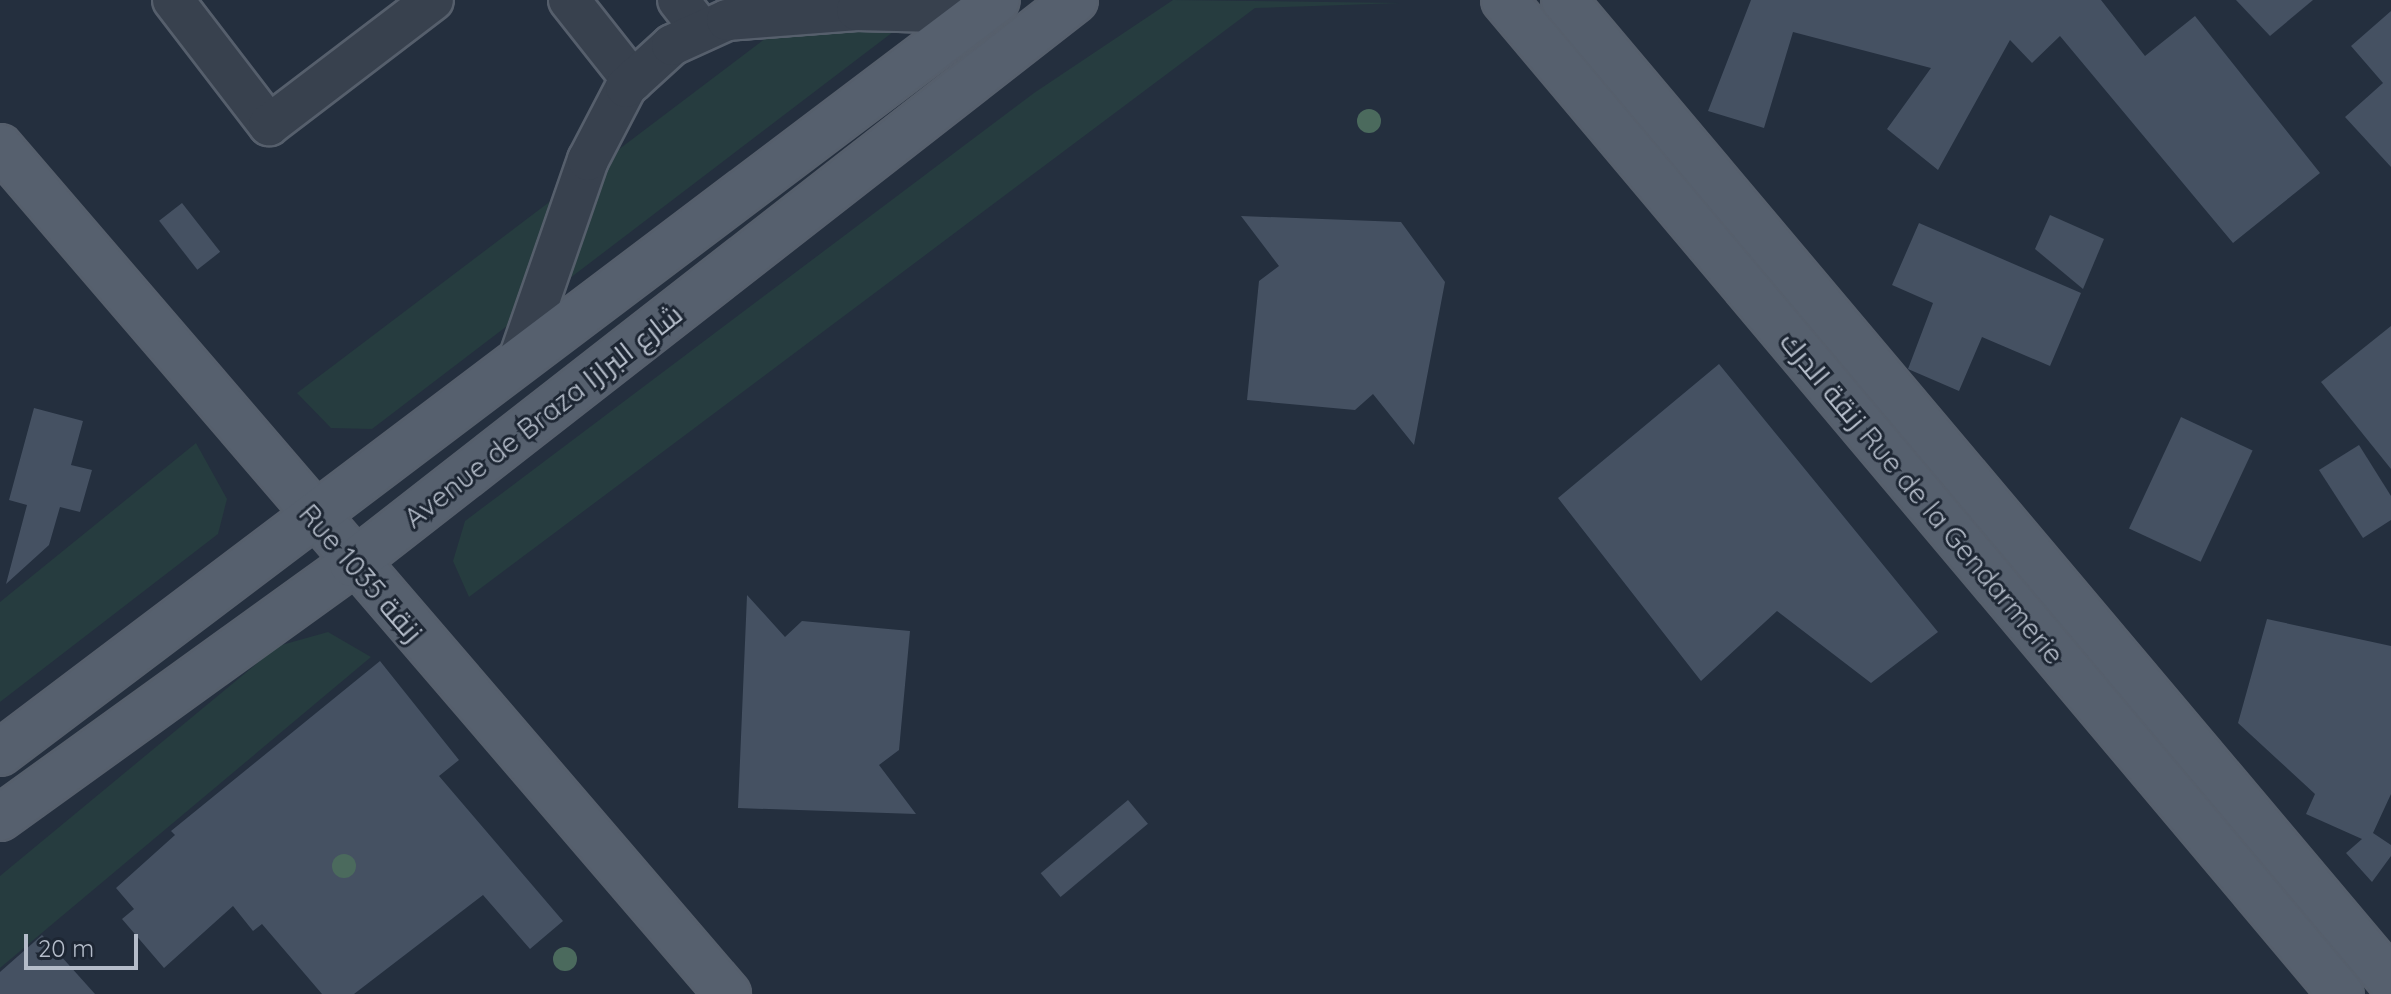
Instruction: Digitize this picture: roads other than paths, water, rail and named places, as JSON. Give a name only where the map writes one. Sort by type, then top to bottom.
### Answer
[{"type":"main road","name":"Avenue de Braza شارع البرازا","points":[[0,818],[352,564],[1075,0]]},
{"type":"main road","name":"زنقة الدرك Rue de la Gendarmerie","points":[[1504,0],[2341,994]]},
{"type":"main road","name":"زنقة الدرك Rue de la Gendarmerie","points":[[1564,0],[2391,981]]},
{"type":"main road","name":"Avenue de Braza شارع البرازا","points":[[0,753],[311,514],[988,6]]},
{"type":"main road","name":"Rue 1035 زنقة","points":[[0,147],[352,564],[728,994]]},
{"type":"lane","points":[[173,0],[269,125],[433,0]]},
{"type":"lane","points":[[569,0],[633,81]]},
{"type":"lane","points":[[678,0],[702,31]]},
{"type":"lane","points":[[519,359],[588,160],[633,81],[672,45],[727,20],[857,10],[988,6]]}]
